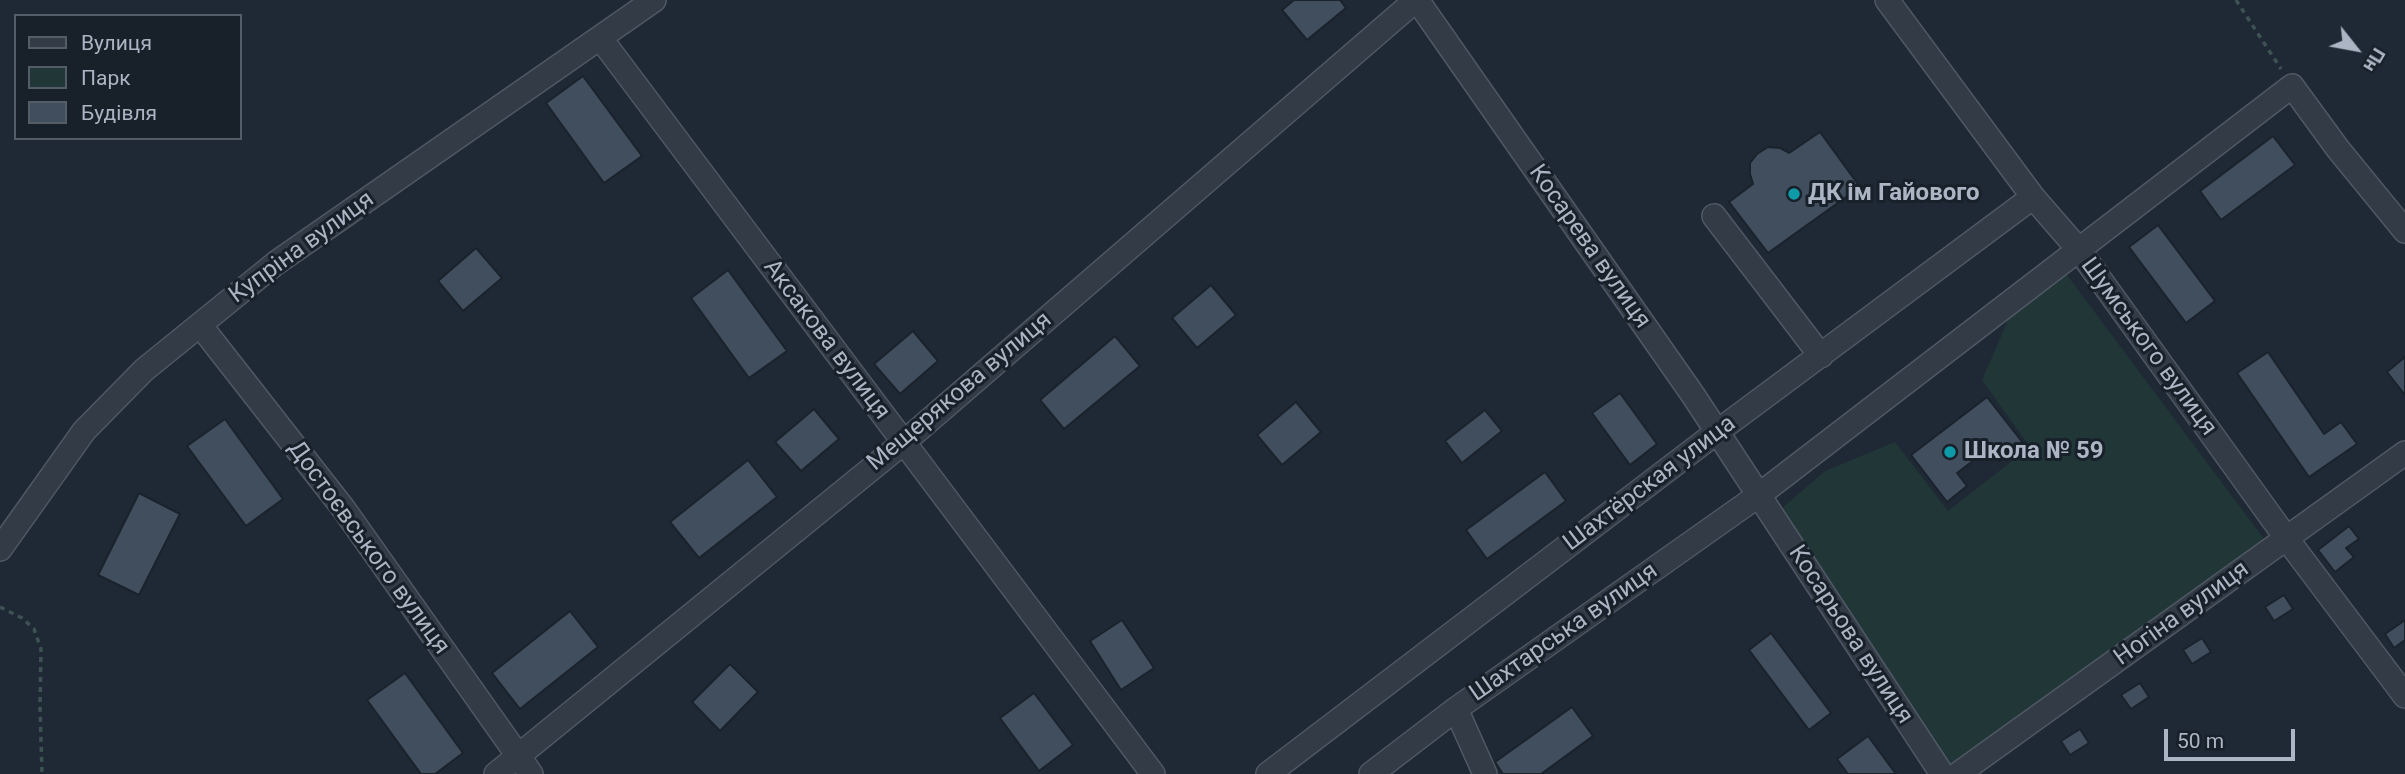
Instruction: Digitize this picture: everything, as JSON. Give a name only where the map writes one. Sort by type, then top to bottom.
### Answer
[{"type":"street","name":"Купріна вулиця","points":[[0,548],[84,431],[144,370],[276,263],[654,0]]},
{"type":"street","name":"Косарева вулиця","points":[[1417,0],[1759,495]]},
{"type":"street","name":"Мещерякова вулиця","points":[[496,774],[903,443],[1417,0]]},
{"type":"street","name":"Шумського вулиця","points":[[1887,0],[2033,197],[2079,250],[2287,539],[2405,696]]},
{"type":"street","name":"Аксакова вулиця","points":[[601,39],[1153,774]]},
{"type":"street","points":[[2292,86],[2338,149],[2401,217]]},
{"type":"street","name":"Шахтарська вулиця","points":[[1371,774],[1456,709],[1759,495],[2292,86]]},
{"type":"street","name":"Шахтёрская улица","points":[[1268,774],[1717,432],[2033,197]]},
{"type":"street","points":[[1714,216],[1821,356]]},
{"type":"street","name":"Достоєвського вулиця","points":[[200,325],[343,508],[531,774]]},
{"type":"street","name":"Ногіна вулиця","points":[[1958,774],[2405,453]]},
{"type":"street","name":"Косарьова вулиця","points":[[1759,495],[1942,774]]},
{"type":"street","points":[[1456,709],[1485,774]]},
{"type":"path","points":[[2236,0],[2292,86]]},
{"type":"path","points":[[0,607],[22,618],[34,629],[41,649],[42,774]]},
{"type":"green space","points":[[2064,271],[2267,543],[1950,769],[1781,509],[1825,471],[1895,442],[1948,511],[2030,447],[1982,380],[2015,304]]},
{"type":"building","points":[[1294,0],[1340,0],[1346,8],[1307,40],[1282,10]]},
{"type":"building","points":[[583,76],[642,156],[604,183],[546,103]]},
{"type":"building","name":"ДК ім Гайового","points":[[1820,132],[1860,187],[1768,253],[1729,202],[1753,184],[1750,163],[1757,154],[1768,147],[1780,148],[1789,153]]},
{"type":"building","points":[[2273,136],[2295,165],[2221,220],[2200,191]]},
{"type":"building","points":[[2158,225],[2215,301],[2186,323],[2129,247]]},
{"type":"building","points":[[476,248],[502,278],[463,311],[438,281]]},
{"type":"building","points":[[728,270],[787,351],[749,378],[691,298]]},
{"type":"building","points":[[1211,285],[1236,315],[1197,348],[1172,318]]},
{"type":"building","points":[[913,331],[938,361],[900,394],[874,364]]},
{"type":"building","points":[[1115,336],[1140,366],[1064,429],[1040,400]]},
{"type":"building","points":[[2268,352],[2324,434],[2341,422],[2357,444],[2309,477],[2237,373]]},
{"type":"building","points":[[2405,357],[2405,395],[2387,372]]},
{"type":"building","points":[[1620,393],[1657,444],[1630,465],[1592,413]]},
{"type":"building","name":"Школа № 59","points":[[1987,397],[2023,443],[1999,461],[1990,448],[1957,473],[1967,486],[1947,502],[1911,455]]},
{"type":"building","points":[[1296,402],[1321,432],[1282,465],[1257,435]]},
{"type":"building","points":[[814,409],[839,439],[801,471],[775,442]]},
{"type":"building","points":[[1485,410],[1502,431],[1462,463],[1445,441]]},
{"type":"building","points":[[225,419],[283,499],[246,526],[187,446]]},
{"type":"building","points":[[748,460],[777,497],[699,558],[670,522]]},
{"type":"building","points":[[1545,472],[1566,501],[1487,559],[1466,530]]},
{"type":"building","points":[[139,493],[180,514],[139,595],[98,575]]},
{"type":"building","points":[[2349,526],[2359,539],[2346,548],[2354,557],[2335,572],[2318,550]]},
{"type":"building","points":[[2284,595],[2293,609],[2274,621],[2265,607]]},
{"type":"building","points":[[570,611],[598,647],[520,709],[492,673]]},
{"type":"building","points":[[1122,620],[1154,668],[1121,690],[1090,641]]},
{"type":"building","points":[[2405,620],[2405,640],[2394,648],[2385,634]]},
{"type":"building","points":[[1771,633],[1831,713],[1809,730],[1749,650]]},
{"type":"building","points":[[2202,638],[2211,652],[2192,664],[2183,650]]},
{"type":"building","points":[[730,664],[758,692],[720,731],[692,702]]},
{"type":"building","points":[[405,673],[463,753],[435,774],[421,774],[367,700]]},
{"type":"building","points":[[2140,683],[2149,697],[2131,709],[2121,695]]},
{"type":"building","points":[[1034,693],[1073,745],[1039,771],[1000,718]]},
{"type":"building","points":[[1572,707],[1593,736],[1541,774],[1503,774],[1495,762]]},
{"type":"building","points":[[2080,729],[2089,743],[2070,755],[2061,741]]},
{"type":"building","points":[[1868,736],[1896,774],[1848,774],[1837,759]]},
{"type":"place","name":"ДК ім Гайового","points":[[1794,194]]},
{"type":"place","name":"Школа № 59","points":[[1950,452]]}]
